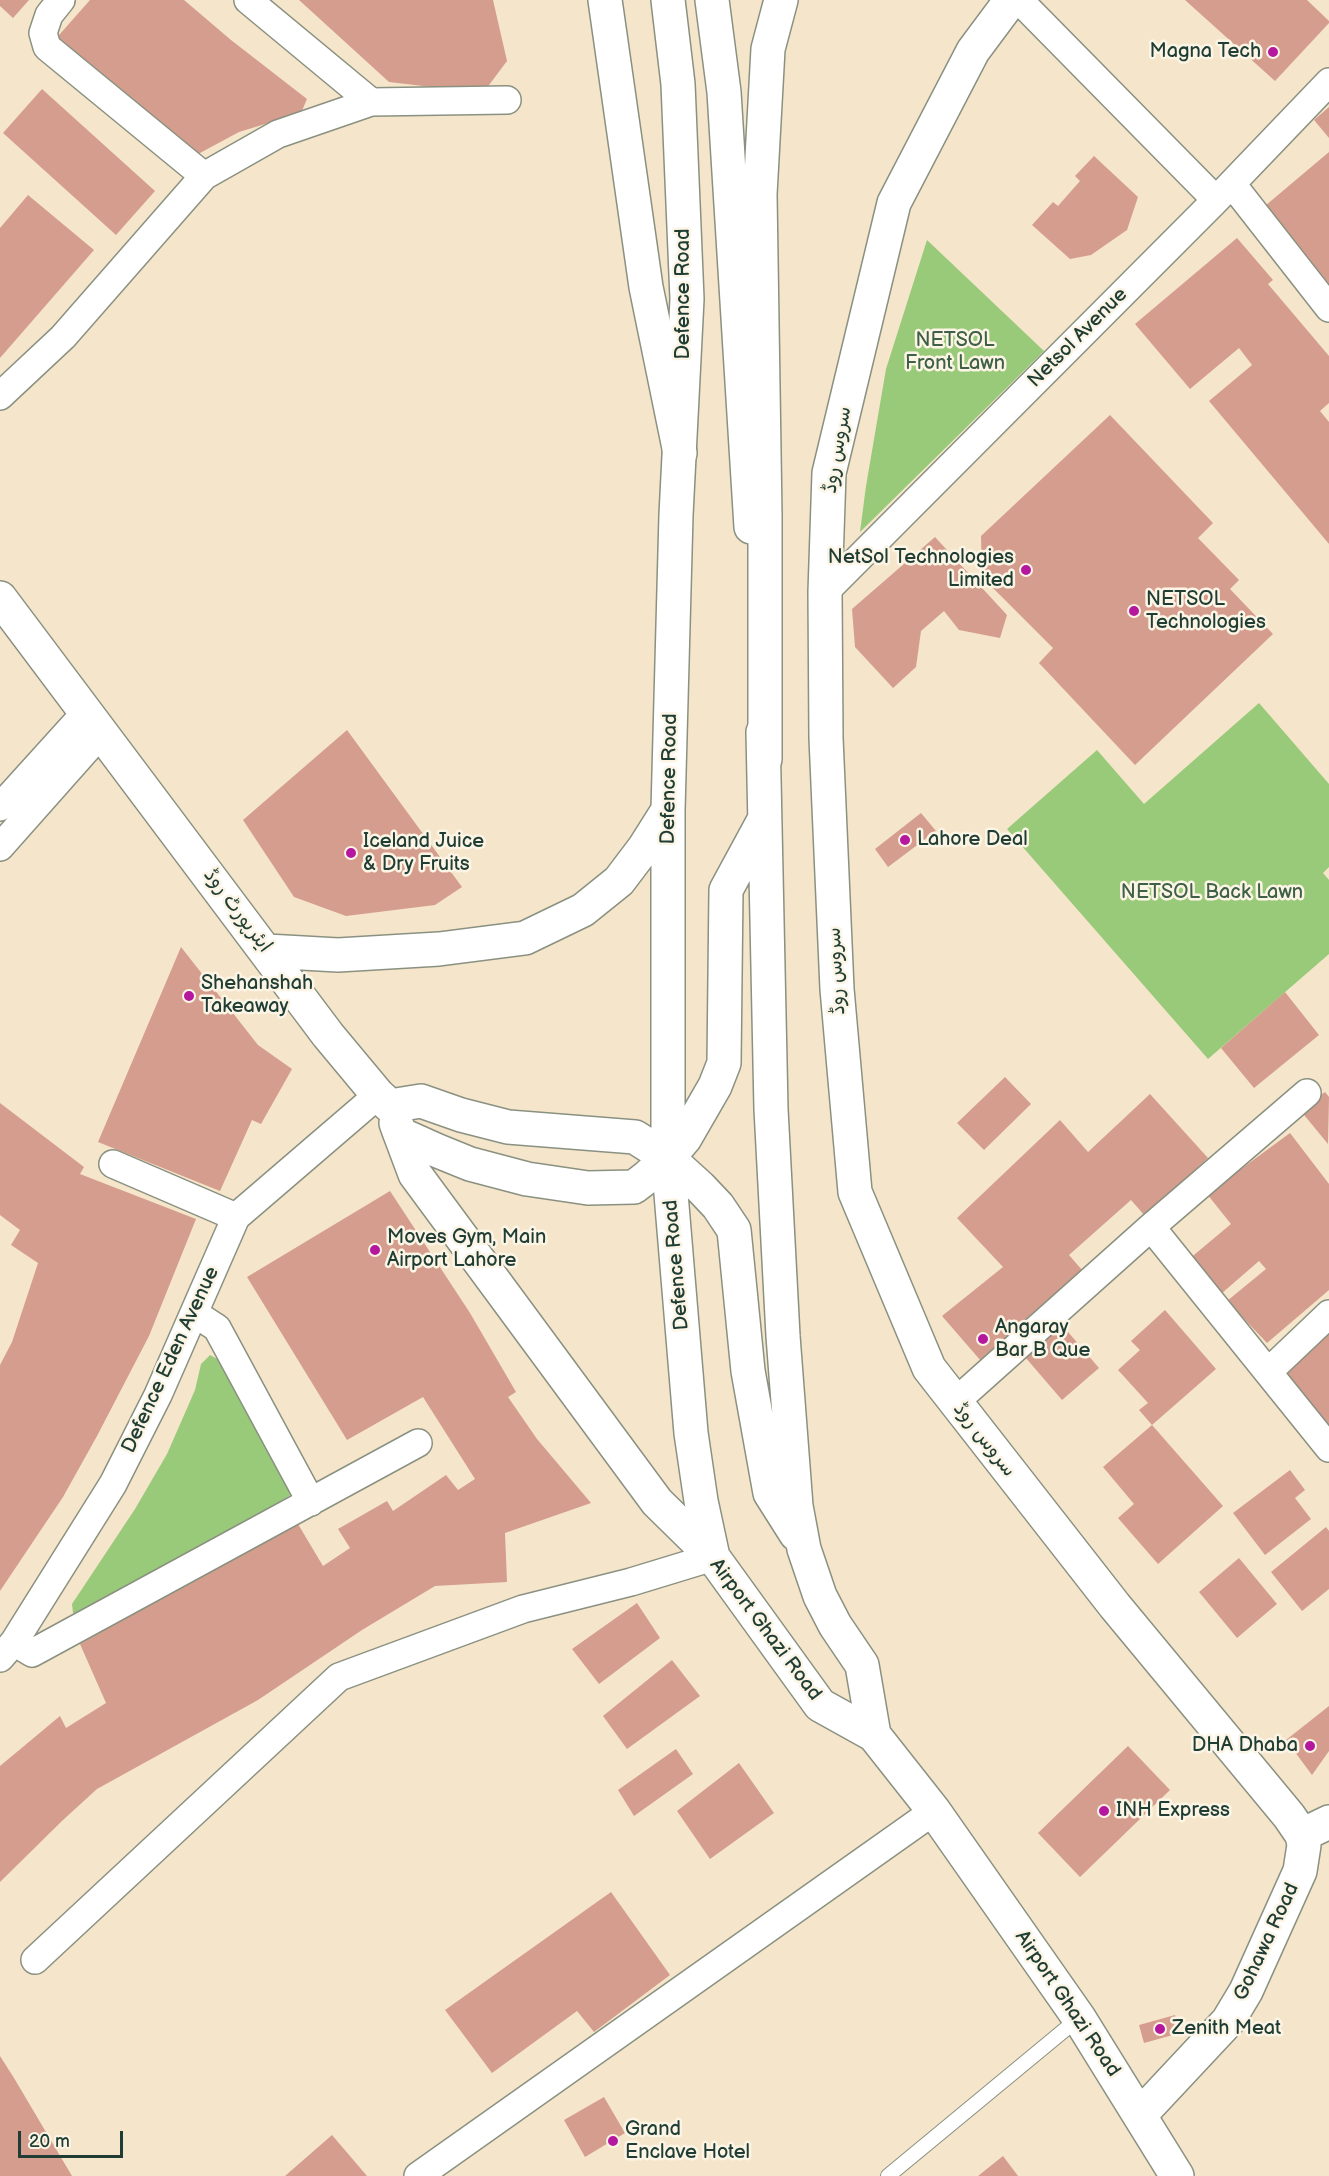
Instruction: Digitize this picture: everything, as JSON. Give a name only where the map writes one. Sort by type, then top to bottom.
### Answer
[{"type":"main road","points":[[604,0],[646,286],[680,453]]},
{"type":"main road","name":"Defence Road","points":[[668,0],[678,84],[687,299],[676,515],[668,810],[668,1158],[692,1433],[701,1501],[712,1557]]},
{"type":"main road","points":[[712,0],[724,92],[765,759]]},
{"type":"main road","points":[[781,0],[768,50],[760,194],[765,516],[765,819],[771,1109],[783,1336],[796,1506],[804,1549],[820,1596],[835,1625],[862,1665],[874,1736]]},
{"type":"main road","name":"سروس روڈ","points":[[1011,0],[972,51],[894,203],[829,473],[825,592],[826,738],[837,990],[855,1192],[929,1368],[954,1403],[1115,1606],[1289,1816],[1316,1829]]},
{"type":"main road","name":"ایئرپورٹ روڈ","points":[[0,598],[328,1035],[390,1112]]},
{"type":"main road","points":[[267,951],[338,955],[439,949],[525,938],[583,910],[619,881],[644,848],[668,810]]},
{"type":"main road","points":[[390,1112],[470,1164],[527,1179],[588,1188],[634,1186],[668,1158],[685,1138],[724,1063],[726,890],[765,819]]},
{"type":"main road","points":[[390,1112],[421,1101],[461,1115],[508,1127],[635,1137],[668,1158],[718,1206],[734,1230],[748,1371],[770,1493],[804,1549]]},
{"type":"main road","name":"Airport Ghazi Road","points":[[390,1112],[415,1174],[657,1502],[712,1557],[820,1705],[874,1736],[934,1811],[1079,2018],[1177,2176]]},
{"type":"main road","name":"Gohawa Road","points":[[1140,2115],[1228,2021],[1246,1991],[1300,1871],[1304,1845],[1316,1829]]},
{"type":"street","points":[[61,0],[49,15],[43,33],[47,47],[204,176]]},
{"type":"street","points":[[248,0],[370,102]]},
{"type":"street","points":[[1019,0],[1224,192],[1329,308]]},
{"type":"street","name":"Netsol Avenue","points":[[825,592],[1224,192],[1329,82]]},
{"type":"street","points":[[0,396],[63,337],[204,176],[278,134],[370,102],[507,100]]},
{"type":"street","points":[[0,807],[94,722]]},
{"type":"street","points":[[0,847],[94,722]]},
{"type":"street","points":[[954,1403],[1151,1227],[1307,1093]]},
{"type":"street","name":"Defence Eden Avenue","points":[[7,1650],[113,1484],[158,1395],[236,1216],[390,1112]]},
{"type":"street","points":[[114,1164],[236,1216]]},
{"type":"street","points":[[1151,1227],[1329,1448]]},
{"type":"street","points":[[194,1313],[217,1328],[311,1502]]},
{"type":"street","points":[[1268,1372],[1329,1314]]},
{"type":"street","points":[[7,1650],[32,1653],[418,1443]]},
{"type":"street","points":[[34,1960],[339,1677],[523,1609],[631,1582],[712,1557]]},
{"type":"street","points":[[418,2176],[934,1811]]},
{"type":"lane","points":[[888,2176],[1079,2018]]},
{"type":"green space","name":"NETSOL Front Lawn","points":[[927,240],[1044,351],[860,532],[886,369]]},
{"type":"green space","name":"NETSOL Back Lawn","points":[[1259,703],[1329,784],[1329,867],[1323,873],[1329,880],[1329,954],[1208,1059],[1007,829],[1097,750],[1144,804]]},
{"type":"green space","points":[[210,1355],[221,1361],[292,1494],[85,1620],[73,1613],[72,1604],[135,1509],[167,1454],[195,1390],[201,1364]]},
{"type":"building","points":[[0,0],[29,0],[13,18],[0,6]]},
{"type":"building","points":[[90,0],[184,0],[307,99],[301,113],[239,132],[187,160],[52,43]]},
{"type":"building","points":[[299,0],[493,0],[507,61],[483,93],[389,82]]},
{"type":"building","name":"Magna Tech","points":[[1185,0],[1307,0],[1329,23],[1275,81]]},
{"type":"building","points":[[42,89],[155,191],[116,235],[3,133]]},
{"type":"building","points":[[1329,107],[1329,138],[1314,120]]},
{"type":"building","points":[[1329,152],[1329,295],[1259,211]]},
{"type":"building","points":[[1094,156],[1138,197],[1127,230],[1091,255],[1070,259],[1032,225],[1053,202],[1058,206],[1080,181],[1075,176]]},
{"type":"building","points":[[28,195],[94,250],[0,358],[0,228]]},
{"type":"building","points":[[1237,238],[1273,280],[1268,284],[1329,356],[1329,403],[1320,411],[1329,422],[1329,544],[1209,401],[1252,365],[1239,348],[1190,389],[1135,324]]},
{"type":"building","name":"NETSOL Technologies","points":[[1110,415],[1213,523],[1198,538],[1239,580],[1230,589],[1273,634],[1135,765],[1039,663],[1053,648],[982,577],[981,536]]},
{"type":"building","points":[[935,537],[1007,615],[1000,638],[959,630],[944,611],[921,631],[916,667],[893,688],[855,647],[852,609]]},
{"type":"building","name":"Iceland Juice & Dry Fruits","points":[[347,730],[462,887],[435,905],[346,916],[294,897],[243,820]]},
{"type":"building","name":"Lahore Deal","points":[[921,813],[936,831],[888,867],[875,849]]},
{"type":"building","points":[[181,947],[258,1045],[292,1069],[261,1124],[252,1120],[220,1191],[98,1142]]},
{"type":"building","points":[[1285,992],[1319,1035],[1254,1088],[1221,1048]]},
{"type":"building","points":[[1005,1077],[1031,1104],[984,1150],[957,1123]]},
{"type":"building","points":[[1325,1092],[1329,1097],[1328,1144],[1300,1110]]},
{"type":"building","points":[[1150,1094],[1208,1158],[1145,1216],[1131,1200],[1069,1255],[1082,1270],[981,1361],[942,1316],[1003,1267],[957,1218],[1060,1120],[1088,1152]]},
{"type":"building","points":[[0,1103],[84,1167],[80,1174],[196,1219],[149,1336],[97,1436],[63,1497],[0,1591],[0,1365],[12,1342],[38,1263],[11,1245],[20,1230],[0,1215]]},
{"type":"building","points":[[1290,1133],[1329,1184],[1329,1290],[1267,1343],[1227,1301],[1266,1269],[1259,1261],[1214,1300],[1182,1265],[1231,1224],[1207,1194]]},
{"type":"building","points":[[390,1191],[470,1313],[516,1392],[508,1397],[537,1439],[591,1503],[505,1533],[507,1582],[435,1586],[362,1630],[258,1700],[97,1789],[0,1882],[0,1766],[60,1716],[66,1728],[106,1703],[80,1644],[190,1580],[292,1514],[323,1566],[350,1548],[338,1529],[387,1501],[393,1511],[446,1475],[458,1490],[475,1479],[423,1397],[347,1440],[247,1277]]},
{"type":"building","points":[[1165,1310],[1216,1369],[1152,1425],[1139,1410],[1148,1403],[1118,1370],[1140,1350],[1131,1341]]},
{"type":"building","points":[[1056,1318],[1099,1368],[1062,1400],[1019,1350]]},
{"type":"building","points":[[1329,1332],[1329,1444],[1274,1378]]},
{"type":"building","points":[[1152,1425],[1223,1506],[1158,1564],[1118,1518],[1134,1504],[1103,1467]]},
{"type":"building","points":[[1290,1470],[1305,1490],[1295,1498],[1311,1519],[1265,1555],[1233,1513]]},
{"type":"building","points":[[1326,1527],[1329,1531],[1329,1589],[1302,1611],[1271,1572]]},
{"type":"building","points":[[1239,1558],[1277,1604],[1237,1638],[1199,1592]]},
{"type":"building","points":[[637,1603],[660,1638],[599,1684],[572,1649]]},
{"type":"building","points":[[672,1660],[700,1696],[627,1749],[603,1716]]},
{"type":"building","name":"DHA Dhaba","points":[[1329,1706],[1329,1751],[1312,1775],[1286,1740]]},
{"type":"building","name":"INH Express","points":[[1128,1746],[1170,1790],[1080,1877],[1038,1833]]},
{"type":"building","points":[[676,1749],[693,1774],[634,1816],[618,1790]]},
{"type":"building","points":[[739,1763],[774,1813],[710,1859],[677,1811]]},
{"type":"building","points":[[611,1892],[670,1975],[594,2032],[577,2011],[492,2073],[445,2010]]},
{"type":"building","name":"Zenith Meat","points":[[1175,2015],[1180,2033],[1144,2043],[1139,2025]]},
{"type":"building","points":[[0,2056],[14,2078],[72,2176],[0,2176]]},
{"type":"building","points":[[604,2097],[625,2133],[585,2157],[564,2120]]},
{"type":"building","points":[[332,2135],[367,2176],[285,2176]]},
{"type":"building","points":[[1003,2156],[1018,2176],[978,2176]]},
{"type":"place","name":"Magna Tech","points":[[1273,52]]},
{"type":"place","name":"NetSol Technologies Limited","points":[[1026,570]]},
{"type":"place","name":"NETSOL Technologies","points":[[1134,611]]},
{"type":"place","name":"Lahore Deal","points":[[905,840]]},
{"type":"place","name":"Iceland Juice & Dry Fruits","points":[[351,853]]},
{"type":"place","name":"Shehanshah Takeaway","points":[[189,996]]},
{"type":"place","name":"Moves Gym, Main Airport Lahore","points":[[375,1250]]},
{"type":"place","name":"Angaray Bar B Que","points":[[983,1339]]},
{"type":"place","name":"DHA Dhaba","points":[[1310,1746]]},
{"type":"place","name":"INH Express","points":[[1104,1811]]},
{"type":"place","name":"Zenith Meat","points":[[1160,2029]]},
{"type":"place","name":"Grand Enclave Hotel","points":[[613,2141]]}]
